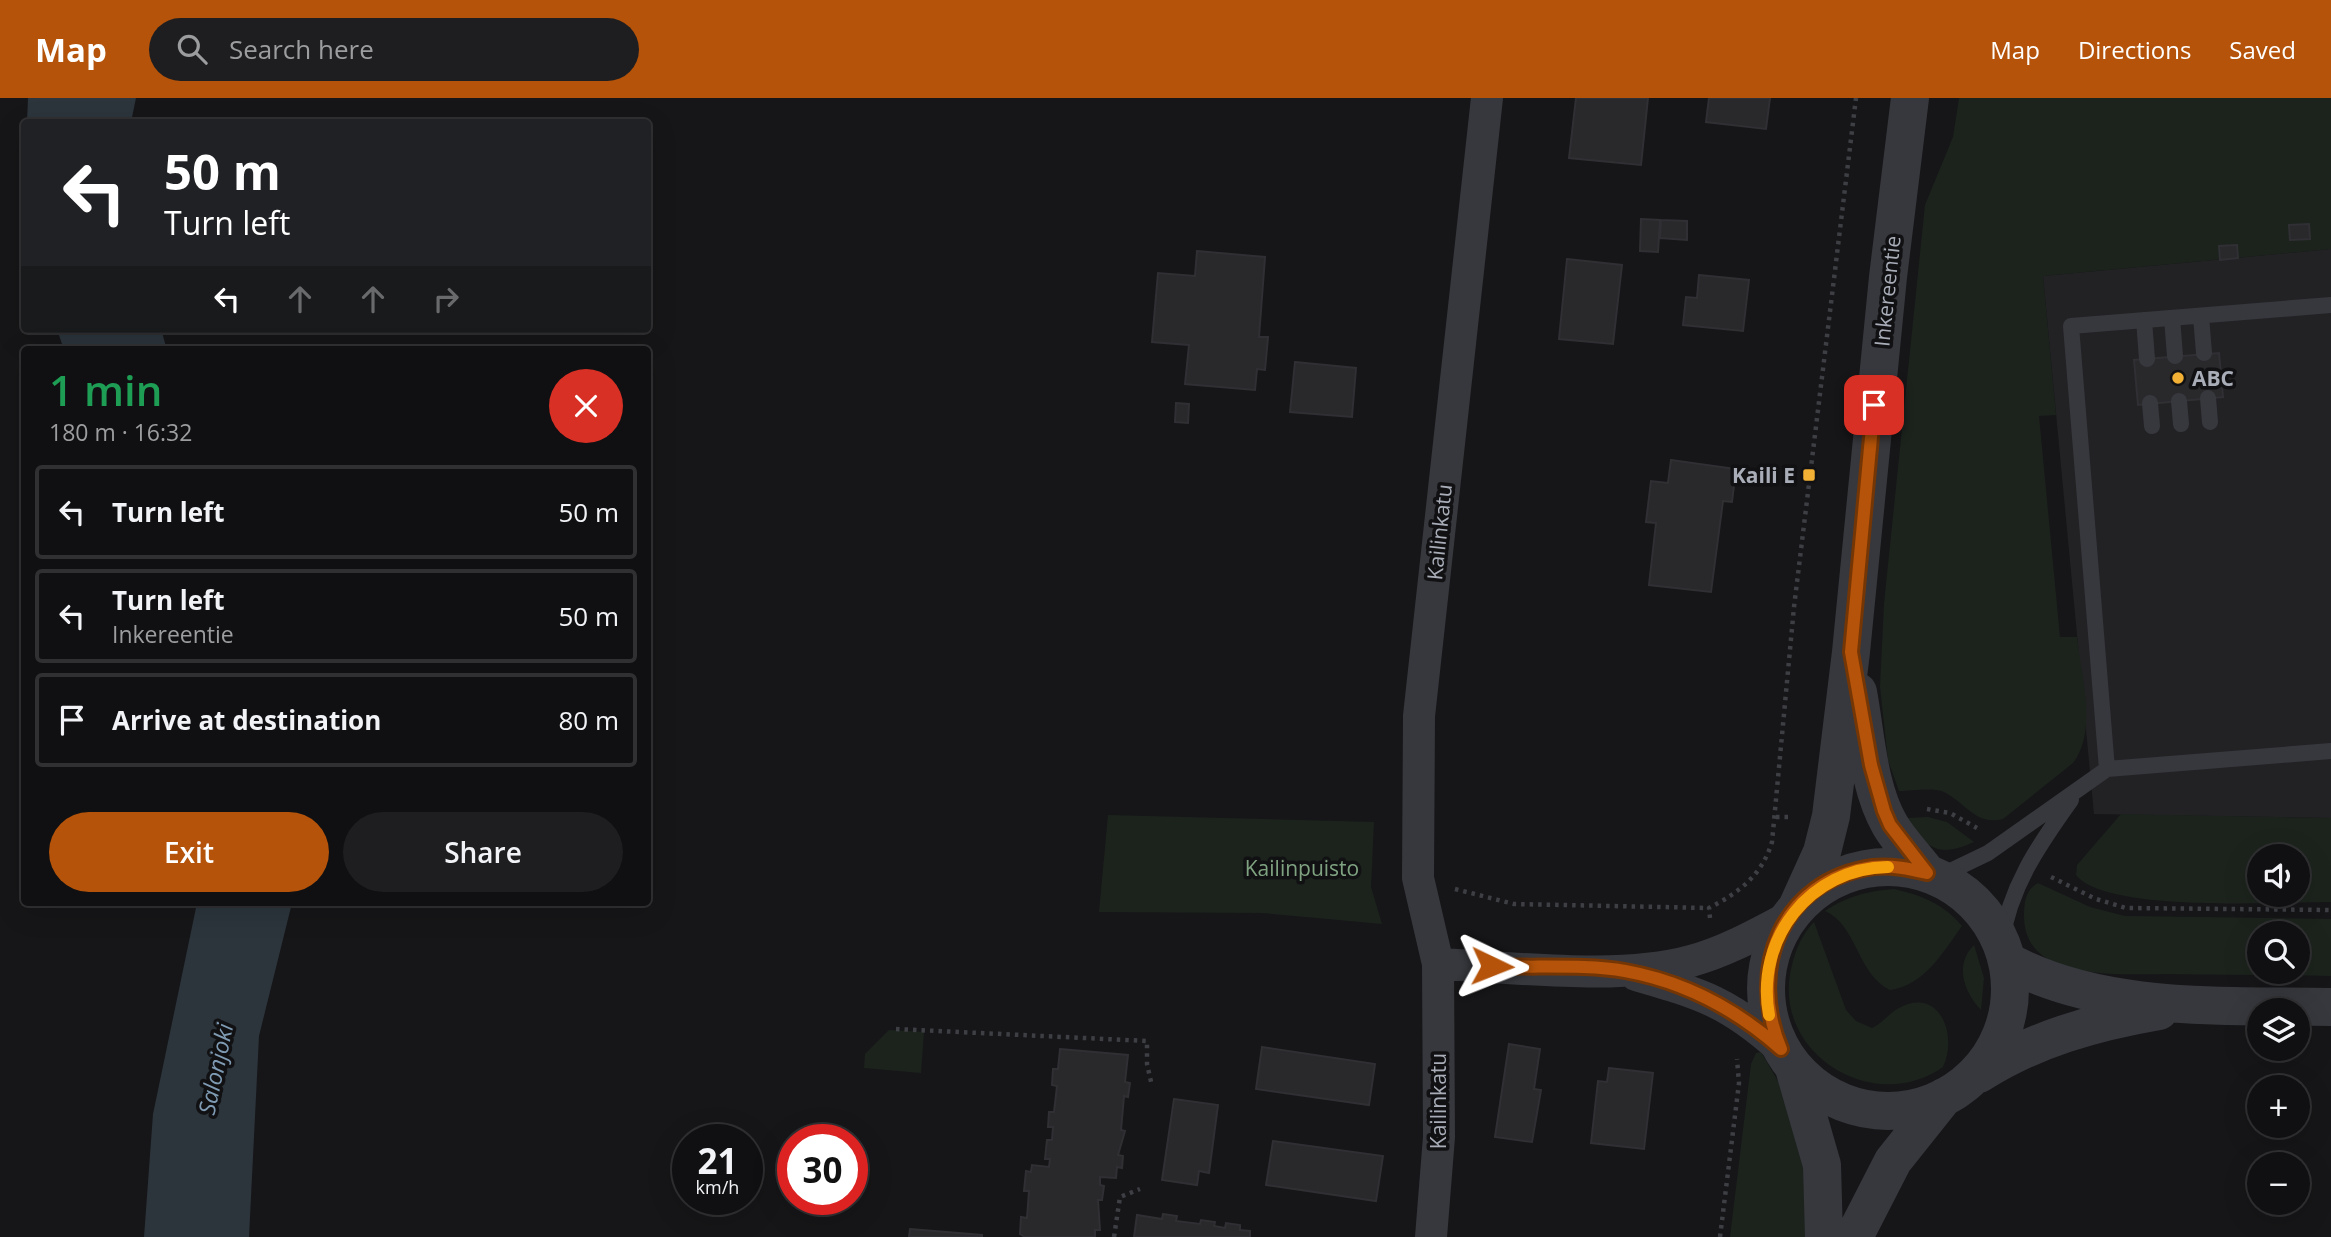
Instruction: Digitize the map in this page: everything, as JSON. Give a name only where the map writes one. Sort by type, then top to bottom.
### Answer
[{"type":"street","name":"Kailinkatu","points":[[1431,1237],[1439,1137],[1438,964],[1418,878],[1419,716],[1487,98]]},
{"type":"street","name":"Inkereentie","points":[[1794,911],[1829,832],[1851,652],[1885,305],[1910,98]]},
{"type":"street","name":"Inkereentie","points":[[1851,652],[1871,765],[1884,811],[1890,825],[1932,875]]},
{"type":"street","points":[[1438,964],[1625,971],[1688,962],[1711,955],[1794,911],[1832,880],[1872,867],[1900,867],[1932,875],[1974,902],[1994,929],[2004,953],[2009,1008],[2001,1035],[1988,1059],[1956,1089],[1893,1161],[1854,1237]]},
{"type":"street","points":[[1794,911],[1769,961],[1766,995],[1772,1027],[1788,1058],[1822,1165],[1824,1237]]},
{"type":"street","points":[[2004,953],[2059,986],[2196,1005],[2331,1007]]},
{"type":"street","points":[[1625,971],[1722,1003],[1753,1024],[1817,1088],[1844,1103],[1873,1110],[1908,1109],[1956,1089],[2003,1058],[2069,1031],[2196,1005]]},
{"type":"lane","points":[[2107,769],[2071,326],[2331,304]]},
{"type":"lane","points":[[2201,316],[2204,354]]},
{"type":"lane","points":[[2172,318],[2175,356]]},
{"type":"lane","points":[[2144,320],[2147,359]]},
{"type":"lane","points":[[2208,398],[2210,422]]},
{"type":"lane","points":[[2179,401],[2181,424]]},
{"type":"lane","points":[[2150,403],[2152,426]]},
{"type":"lane","points":[[1932,875],[1980,858],[2074,795],[2107,769],[2331,751]]},
{"type":"lane","points":[[2004,953],[2006,914],[2018,883],[2028,862],[2074,795]]},
{"type":"path","points":[[1711,955],[1709,908],[1728,898],[1759,872],[1772,842],[1794,607],[1856,98]]},
{"type":"path","points":[[896,1030],[1147,1041],[1147,1064],[1152,1086]]},
{"type":"path","points":[[1720,1237],[1739,1083],[1739,1065],[1734,1049]]},
{"type":"path","points":[[1114,1237],[1120,1197],[1140,1189]]},
{"type":"shaded area","points":[[2331,249],[2331,818],[2094,814],[2043,276]]},
{"type":"green space","points":[[1959,98],[2331,98],[2331,249],[2043,276],[2056,415],[2039,416],[2060,637],[2077,637],[2086,702],[2085,735],[2081,750],[2073,763],[2003,819],[1994,820],[1978,816],[1944,792],[1928,789],[1899,791],[1888,760],[1880,687],[1884,604],[1925,205],[1953,137]]},
{"type":"green space","points":[[2121,814],[2331,818],[2331,902],[2310,902],[2310,844],[2247,844],[2247,903],[2195,903],[2121,895],[2093,887],[2076,875],[2077,865]]},
{"type":"green space","name":"Kailinpuisto","points":[[1108,815],[1374,822],[1371,887],[1382,924],[1263,913],[1099,912]]},
{"type":"green space","points":[[1928,817],[1947,822],[1974,842],[1951,849],[1934,848],[1914,829],[1908,818]]},
{"type":"green space","points":[[2038,883],[2090,907],[2125,916],[2331,919],[2331,976],[2310,976],[2310,921],[2247,921],[2247,975],[2113,974],[2071,968],[2043,956],[2032,945],[2025,924],[2024,906],[2028,893]]},
{"type":"green space","points":[[1894,889],[1931,902],[1948,912],[1962,926],[1923,974],[1913,982],[1890,990],[1870,973],[1844,927],[1825,911],[1858,895]]},
{"type":"green space","points":[[1814,922],[1846,1010],[1856,1021],[1872,1028],[1895,1010],[1913,1003],[1925,1004],[1935,1009],[1942,1018],[1948,1042],[1943,1067],[1915,1080],[1886,1084],[1858,1079],[1832,1067],[1811,1048],[1796,1024],[1789,996],[1795,953]]},
{"type":"green space","points":[[1974,945],[1984,978],[1981,1010],[1966,987],[1963,970],[1964,961]]},
{"type":"green space","points":[[889,1030],[924,1032],[921,1073],[864,1068],[865,1054]]},
{"type":"green space","points":[[1761,1052],[1801,1121],[1809,1237],[1730,1237],[1751,1064],[1756,1053]]},
{"type":"water","points":[[28,98],[136,98],[132,119],[27,119]]},
{"type":"water","points":[[58,333],[162,333],[166,346],[63,346]]},
{"type":"water","name":"Salonjoki","points":[[196,906],[291,906],[259,1036],[249,1237],[144,1237],[153,1114]]},
{"type":"building","points":[[1576,98],[1648,98],[1641,165],[1569,158]]},
{"type":"building","points":[[1709,98],[1770,98],[1766,129],[1706,122]]},
{"type":"building","points":[[1641,219],[1660,220],[1658,252],[1640,251]]},
{"type":"building","points":[[1661,220],[1687,221],[1687,240],[1660,238]]},
{"type":"building","points":[[2309,224],[2310,239],[2290,240],[2289,225]]},
{"type":"building","points":[[2237,245],[2238,258],[2220,260],[2219,246]]},
{"type":"building","points":[[1197,251],[1265,257],[1259,337],[1268,337],[1265,370],[1257,369],[1255,390],[1185,384],[1189,345],[1152,342],[1158,273],[1195,276]]},
{"type":"building","points":[[1567,259],[1622,265],[1613,344],[1559,339]]},
{"type":"building","points":[[1699,275],[1749,280],[1743,331],[1683,325],[1686,297],[1697,298]]},
{"type":"building","name":"ABC","points":[[2219,353],[2223,397],[2138,405],[2134,360]]},
{"type":"building","points":[[1295,362],[1356,368],[1352,417],[1290,412]]},
{"type":"building","points":[[1176,403],[1189,404],[1188,423],[1175,422]]},
{"type":"building","points":[[1671,460],[1736,469],[1732,502],[1723,501],[1711,592],[1649,585],[1656,523],[1646,522],[1651,481],[1668,483]]},
{"type":"building","points":[[1509,1044],[1540,1049],[1534,1089],[1541,1090],[1532,1142],[1495,1137]]},
{"type":"building","points":[[1262,1047],[1375,1064],[1369,1105],[1256,1089]]},
{"type":"building","points":[[1060,1049],[1128,1055],[1125,1082],[1130,1083],[1128,1097],[1124,1096],[1121,1130],[1125,1131],[1118,1155],[1123,1156],[1122,1168],[1117,1167],[1116,1178],[1100,1177],[1100,1185],[1104,1186],[1102,1200],[1098,1200],[1100,1230],[1095,1230],[1095,1237],[1025,1237],[1020,1234],[1021,1217],[1027,1218],[1029,1191],[1024,1191],[1026,1171],[1031,1172],[1032,1165],[1049,1167],[1050,1159],[1045,1159],[1047,1140],[1052,1140],[1053,1127],[1048,1127],[1049,1112],[1054,1112],[1057,1086],[1052,1085],[1053,1069],[1058,1069]]},
{"type":"building","points":[[1609,1068],[1653,1073],[1644,1149],[1591,1143],[1598,1081],[1607,1082]]},
{"type":"building","points":[[1174,1099],[1218,1105],[1209,1173],[1199,1171],[1197,1185],[1162,1180]]},
{"type":"building","points":[[1273,1141],[1383,1156],[1376,1201],[1266,1185]]},
{"type":"building","points":[[1163,1214],[1177,1216],[1176,1221],[1200,1224],[1201,1220],[1215,1222],[1214,1226],[1225,1228],[1226,1223],[1240,1225],[1240,1230],[1250,1231],[1250,1237],[1134,1237],[1137,1215],[1162,1219]]},
{"type":"building","points":[[910,1229],[982,1235],[982,1237],[909,1237]]},
{"type":"slow traffic","points":[[1769,1015],[1766,995],[1769,961],[1780,932],[1798,905],[1832,880],[1872,867],[1888,867]]},
{"type":"place","name":"ABC","points":[[2178,378]]},
{"type":"place","name":"Kaili E","points":[[1809,475]]},
{"type":"route","points":[[1492,966],[1625,971],[1722,1003],[1753,1024],[1781,1049],[1772,1027],[1766,995],[1769,961],[1780,932],[1798,905],[1832,880],[1872,867],[1900,867],[1927,873],[1890,825],[1884,811],[1871,765],[1851,652],[1874,405]]}]
